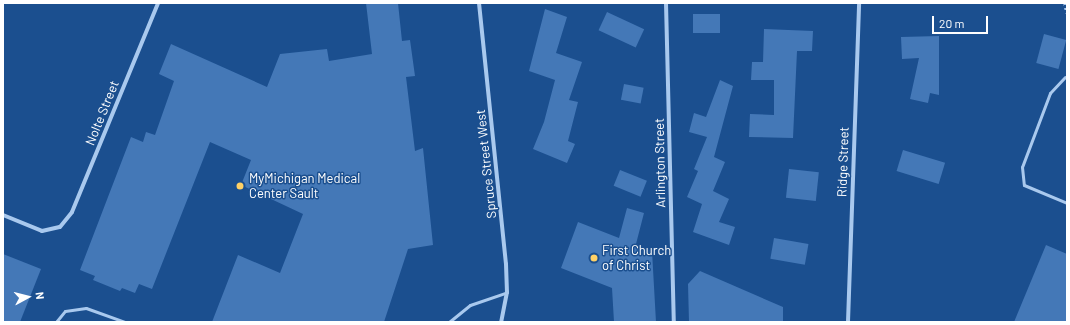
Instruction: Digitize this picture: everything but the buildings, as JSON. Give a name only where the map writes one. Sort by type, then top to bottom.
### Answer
[{"type":"street","name":"Nolte Street","points":[[3,215],[42,231],[60,227],[72,212],[158,3]]},
{"type":"street","name":"Spruce Street West","points":[[479,3],[507,292],[501,322]]},
{"type":"street","name":"Arlington Street","points":[[666,3],[674,322]]},
{"type":"street","name":"Ridge Street","points":[[848,322],[858,3]]},
{"type":"lane","points":[[1065,77],[1050,93],[1022,167],[1024,185],[1067,203]]},
{"type":"lane","points":[[449,322],[470,305],[507,292]]},
{"type":"lane","points":[[56,322],[65,311],[86,308],[125,322]]},
{"type":"path","points":[[1065,3],[1067,13]]},
{"type":"place","name":"MyMichigan Medical Center Sault","points":[[240,186]]},
{"type":"place","name":"First Church of Christ","points":[[594,258]]}]
